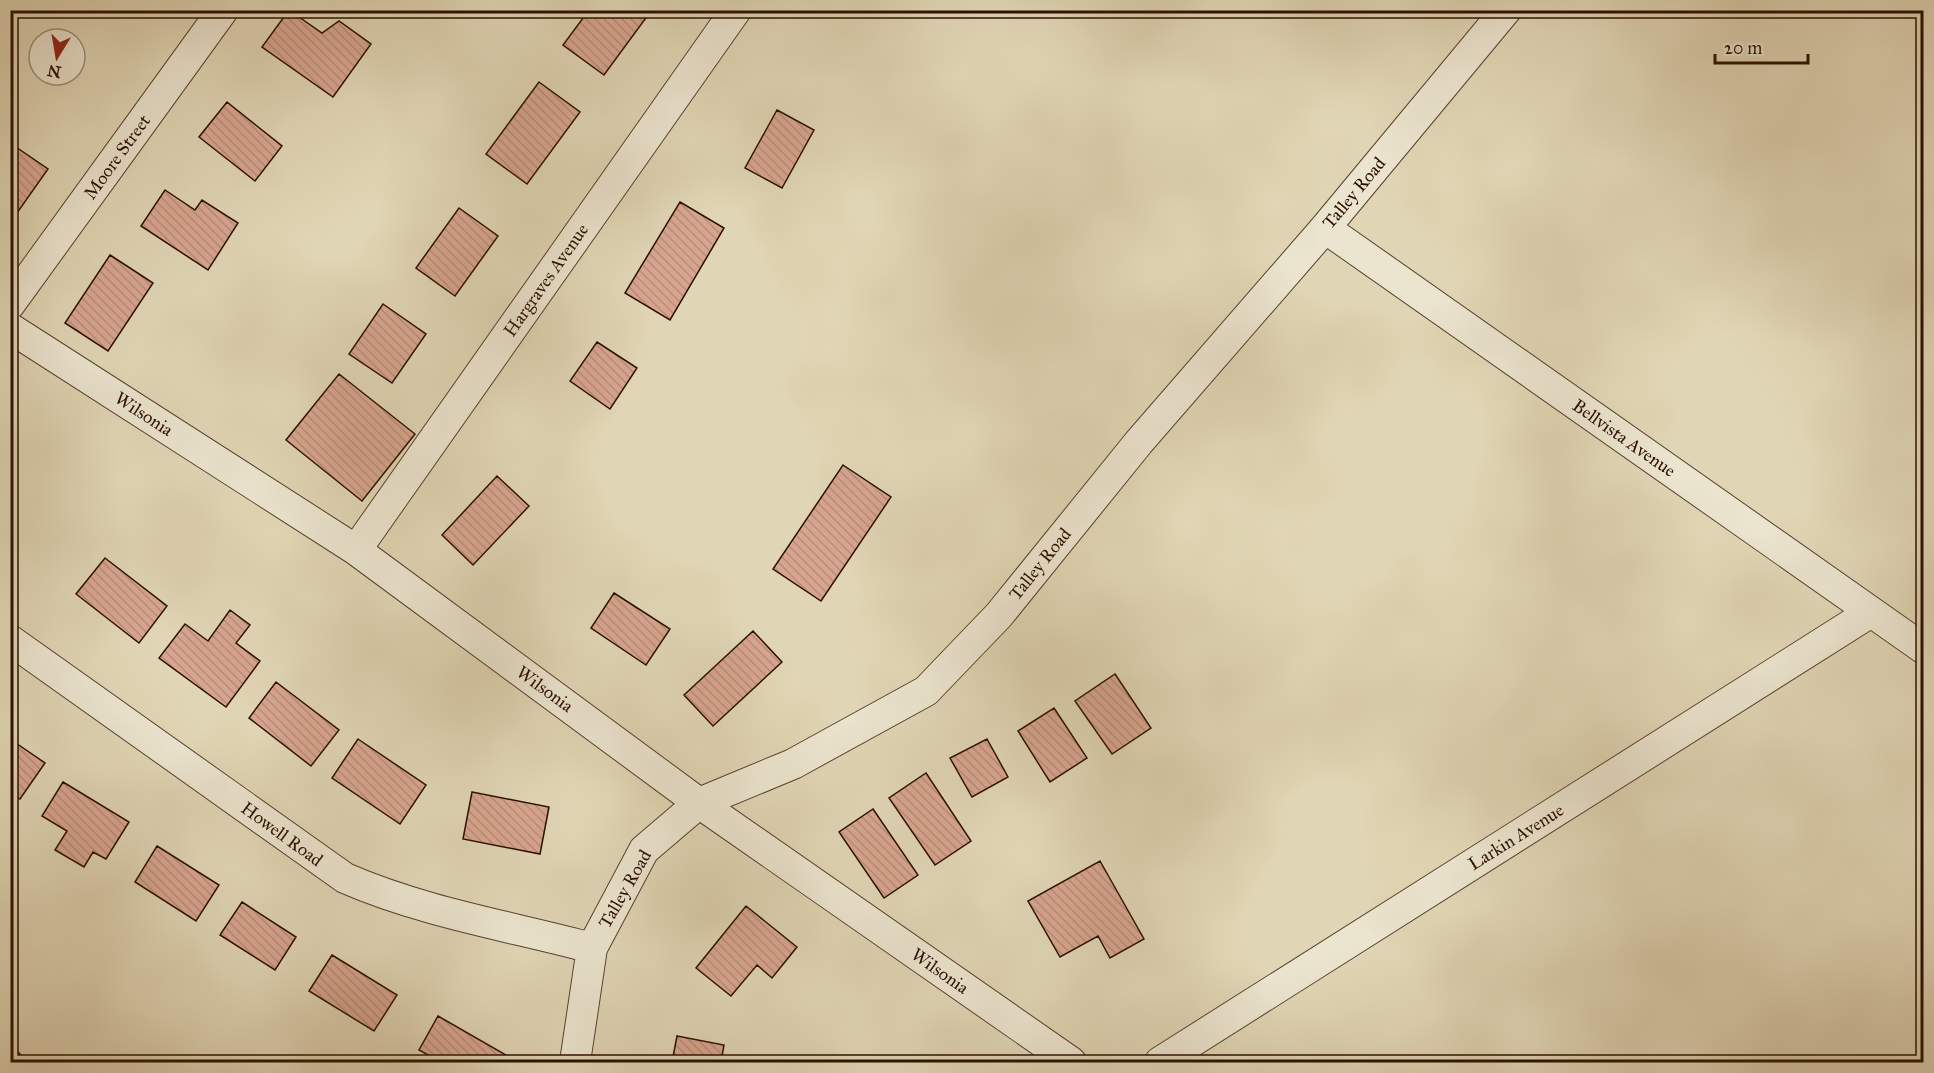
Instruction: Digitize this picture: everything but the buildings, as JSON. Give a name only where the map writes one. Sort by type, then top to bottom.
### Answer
[{"type":"street","name":"Moore Street","points":[[10,304],[223,10]]},
{"type":"street","name":"Hargraves Avenue","points":[[356,550],[736,10]]},
{"type":"street","name":"Talley Road","points":[[575,1062],[592,948],[644,850],[699,803],[793,764],[926,691],[999,615],[1139,442],[1325,228],[1506,10]]},
{"type":"street","name":"Bellvista Avenue","points":[[1325,228],[1923,649]]},
{"type":"street","name":"Wilsonia","points":[[10,328],[356,550],[699,803],[1071,1062]]},
{"type":"street","name":"Larkin Avenue","points":[[1160,1062],[1872,612]]},
{"type":"street","name":"Howell Road","points":[[10,640],[345,878],[378,893],[425,907],[592,948]]}]
